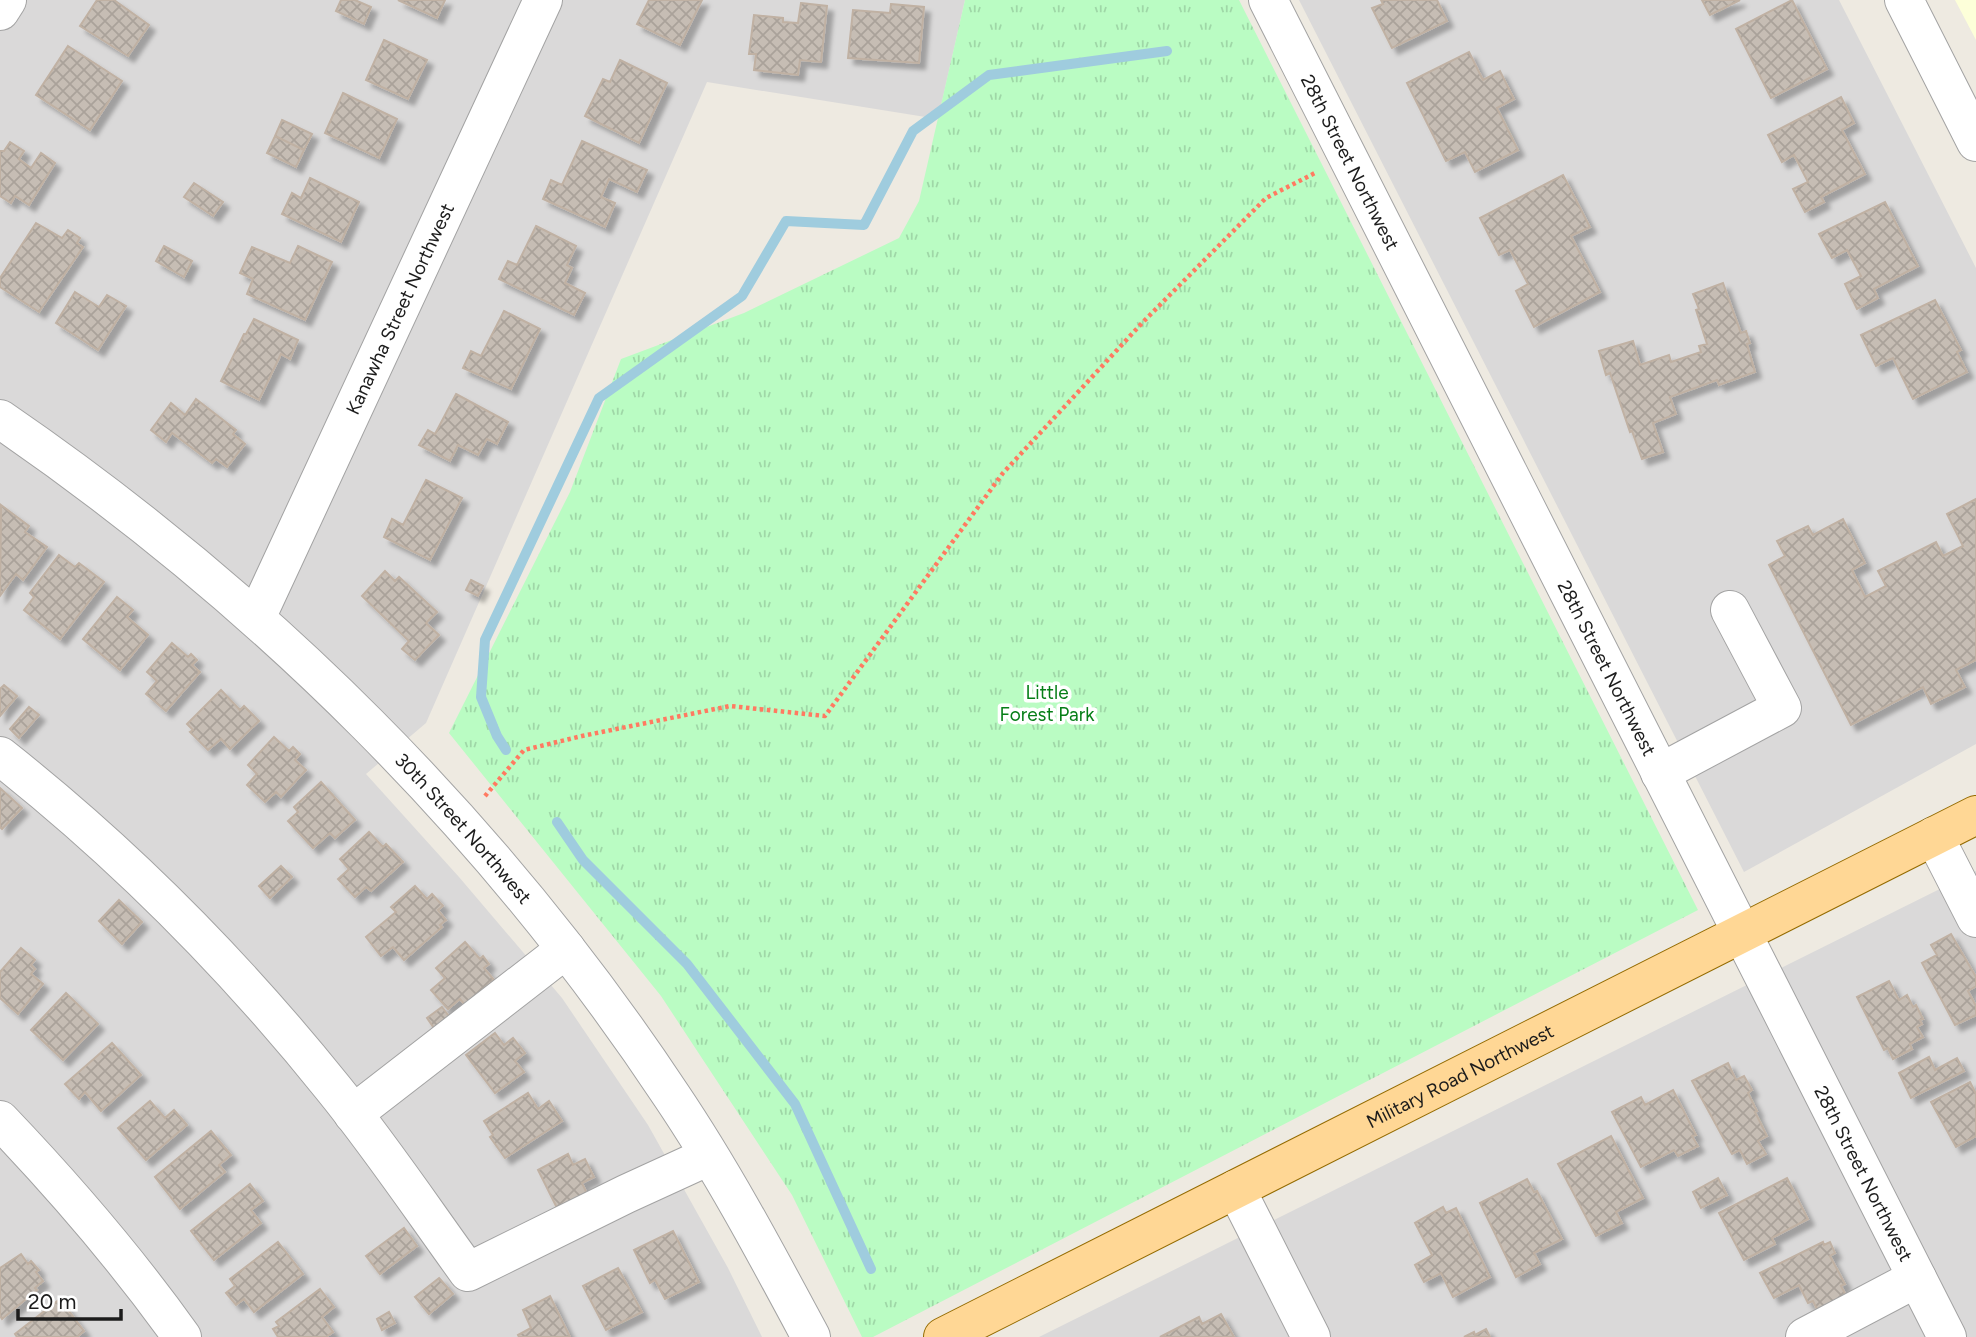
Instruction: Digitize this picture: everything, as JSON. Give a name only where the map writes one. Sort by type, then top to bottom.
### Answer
[{"type":"main road","name":"Military Road Northwest","points":[[943,1337],[1976,814]]},
{"type":"street","points":[[0,11],[7,0]]},
{"type":"street","name":"Kanawha Street Northwest","points":[[256,618],[543,0]]},
{"type":"street","name":"28th Street Northwest","points":[[1268,0],[1947,1337]]},
{"type":"street","points":[[1904,0],[1976,142]]},
{"type":"street","name":"30th Street Northwest","points":[[0,419],[127,511],[256,618],[402,759],[513,883],[566,949],[652,1068],[709,1156],[811,1337]]},
{"type":"street","points":[[1660,773],[1782,708],[1730,610]]},
{"type":"street","points":[[0,756],[132,869],[233,971],[334,1089],[468,1272],[709,1156]]},
{"type":"street","points":[[1934,836],[1976,918]]},
{"type":"street","points":[[353,1114],[566,949]]},
{"type":"street","points":[[0,1120],[96,1225],[182,1337]]},
{"type":"street","points":[[1236,1189],[1311,1337]]},
{"type":"street","points":[[1805,1337],[1917,1278]]},
{"type":"path","points":[[484,797],[524,750],[582,736],[730,706],[825,716],[1003,473],[1133,332],[1266,198],[1348,157]]},
{"type":"shaded area","points":[[0,0],[965,0],[938,119],[707,82],[426,723],[366,774],[459,877],[562,998],[648,1125],[728,1268],[762,1337],[0,1337]]},
{"type":"shaded area","points":[[1299,0],[1839,0],[1976,268],[1976,744],[1744,872]]},
{"type":"shaded area","points":[[1955,0],[1976,0],[1976,40]]},
{"type":"shaded area","points":[[1976,871],[1976,1337],[1039,1337]]},
{"type":"green space","name":"Little Forest Park","points":[[965,0],[1239,0],[1698,910],[873,1337],[862,1337],[792,1195],[661,996],[449,733],[570,492],[621,359],[744,313],[899,238],[919,201]]},
{"type":"building","points":[[97,0],[114,0],[149,25],[128,56],[80,26]]},
{"type":"building","points":[[341,0],[355,0],[371,7],[364,24],[336,11]]},
{"type":"building","points":[[398,0],[445,0],[437,18]]},
{"type":"building","points":[[649,0],[702,0],[680,45],[637,24]]},
{"type":"building","points":[[1381,0],[1437,0],[1447,21],[1392,48],[1372,8],[1383,4]]},
{"type":"building","points":[[1702,0],[1740,0],[1710,15]]},
{"type":"building","points":[[1792,0],[1827,69],[1771,98],[1736,29]]},
{"type":"building","points":[[801,3],[827,6],[821,62],[800,60],[798,75],[754,70],[756,54],[749,54],[754,15],[783,18],[783,22],[798,23]]},
{"type":"building","points":[[891,4],[924,7],[919,63],[848,58],[853,10],[890,13]]},
{"type":"building","points":[[384,40],[427,60],[408,99],[366,80]]},
{"type":"building","points":[[68,46],[122,81],[90,130],[36,95]]},
{"type":"building","points":[[1469,52],[1483,80],[1500,71],[1514,99],[1497,108],[1518,150],[1475,172],[1465,152],[1446,161],[1407,83]]},
{"type":"building","points":[[620,60],[667,83],[639,143],[585,116],[603,79],[610,82]]},
{"type":"building","points":[[343,93],[397,119],[379,158],[325,133]]},
{"type":"building","points":[[1841,97],[1854,123],[1842,130],[1865,174],[1821,197],[1824,202],[1805,212],[1793,189],[1808,182],[1794,155],[1782,162],[1768,135]]},
{"type":"building","points":[[282,120],[312,134],[304,150],[275,136]]},
{"type":"building","points":[[275,136],[304,150],[296,167],[267,153]]},
{"type":"building","points":[[582,141],[647,170],[637,192],[609,179],[601,197],[615,203],[605,227],[543,199],[551,180],[562,185]]},
{"type":"building","points":[[10,142],[24,151],[19,159],[31,168],[41,153],[55,163],[29,205],[15,196],[11,203],[0,196],[0,151],[4,151]]},
{"type":"building","points":[[1563,175],[1590,227],[1571,236],[1600,292],[1534,327],[1516,291],[1528,284],[1510,250],[1499,255],[1480,218]]},
{"type":"building","points":[[310,178],[359,202],[341,242],[282,214],[292,193],[301,198]]},
{"type":"building","points":[[194,183],[223,202],[213,216],[184,197]]},
{"type":"building","points":[[1885,202],[1918,266],[1874,289],[1878,298],[1857,309],[1845,284],[1861,276],[1847,250],[1832,258],[1819,234]]},
{"type":"building","points":[[36,223],[62,238],[68,230],[80,238],[77,243],[83,247],[39,312],[0,287],[0,278]]},
{"type":"building","points":[[536,226],[576,246],[567,265],[572,268],[565,283],[585,293],[574,315],[499,279],[508,261],[517,265]]},
{"type":"building","points":[[164,246],[192,261],[184,277],[156,261]]},
{"type":"building","points":[[298,246],[332,262],[305,320],[247,294],[253,279],[240,273],[252,247],[290,263]]},
{"type":"building","points":[[1723,283],[1741,333],[1746,331],[1755,372],[1719,385],[1717,380],[1670,397],[1676,414],[1653,423],[1663,452],[1642,459],[1610,373],[1606,375],[1599,351],[1633,341],[1640,365],[1669,355],[1671,362],[1701,352],[1699,346],[1707,344],[1693,294]]},
{"type":"building","points":[[75,292],[99,307],[107,295],[126,306],[98,350],[56,323]]},
{"type":"building","points":[[1935,300],[1961,350],[1957,352],[1967,372],[1913,399],[1893,358],[1876,366],[1861,335]]},
{"type":"building","points":[[504,311],[540,329],[511,389],[463,368],[471,351],[481,356]]},
{"type":"building","points":[[254,319],[298,340],[290,359],[281,354],[259,400],[221,381]]},
{"type":"building","points":[[456,394],[508,422],[497,444],[487,439],[478,455],[458,445],[450,461],[419,445],[428,430],[435,434]]},
{"type":"building","points":[[196,399],[236,430],[233,434],[245,444],[227,467],[216,459],[212,463],[172,433],[166,442],[151,430],[171,403],[185,415]]},
{"type":"building","points":[[426,480],[462,498],[430,560],[384,537],[392,519],[403,525]]},
{"type":"building","points":[[1976,499],[1976,660],[1956,670],[1965,687],[1931,704],[1923,687],[1851,725],[1769,565],[1785,556],[1777,541],[1808,526],[1813,535],[1843,519],[1865,563],[1852,570],[1865,597],[1886,586],[1878,571],[1936,542],[1943,556],[1963,546],[1947,514]]},
{"type":"building","points":[[1,505],[29,526],[25,532],[47,547],[23,580],[16,574],[0,596]]},
{"type":"building","points":[[59,555],[75,567],[79,563],[104,582],[60,639],[24,610],[34,597],[30,593]]},
{"type":"building","points":[[385,571],[395,581],[399,577],[437,612],[426,623],[439,635],[415,660],[402,649],[409,641],[362,596]]},
{"type":"building","points":[[471,580],[483,586],[478,596],[466,590]]},
{"type":"building","points":[[117,597],[133,610],[127,617],[148,635],[120,670],[83,639]]},
{"type":"building","points":[[172,643],[188,657],[191,654],[197,660],[192,665],[200,672],[166,711],[146,694],[157,681],[147,672]]},
{"type":"building","points":[[4,685],[17,696],[0,716],[0,689]]},
{"type":"building","points":[[221,690],[240,710],[244,706],[259,721],[230,749],[221,739],[208,750],[190,732],[193,730],[187,724]]},
{"type":"building","points":[[29,707],[39,715],[19,738],[10,729]]},
{"type":"building","points":[[274,737],[289,751],[293,747],[300,754],[295,760],[306,770],[281,797],[276,792],[265,802],[247,785],[257,774],[248,765]]},
{"type":"building","points":[[321,782],[355,820],[335,838],[330,833],[313,848],[288,821],[298,812],[294,807]]},
{"type":"building","points":[[0,788],[22,808],[2,829],[0,827]]},
{"type":"building","points":[[369,832],[383,847],[386,844],[403,862],[371,891],[366,887],[355,897],[338,879],[349,869],[340,859]]},
{"type":"building","points":[[281,866],[292,877],[270,898],[259,886]]},
{"type":"building","points":[[415,886],[427,899],[432,894],[443,906],[438,910],[446,920],[440,925],[442,927],[404,960],[393,947],[381,956],[366,937],[396,912],[391,907]]},
{"type":"building","points":[[119,900],[142,922],[122,944],[99,921]]},
{"type":"building","points":[[1951,934],[1976,977],[1976,986],[1968,991],[1976,1006],[1976,1015],[1955,1025],[1922,963],[1937,955],[1931,945]]},
{"type":"building","points":[[465,942],[480,959],[483,956],[489,964],[484,968],[494,980],[465,1005],[460,999],[448,1009],[431,990],[445,978],[436,968]]},
{"type":"building","points":[[21,948],[35,960],[31,965],[35,969],[31,974],[43,984],[18,1014],[0,998],[0,972]]},
{"type":"building","points":[[1889,981],[1899,1000],[1907,995],[1923,1019],[1920,1020],[1922,1024],[1917,1027],[1923,1037],[1910,1044],[1912,1049],[1893,1059],[1888,1048],[1884,1050],[1857,997]]},
{"type":"building","points":[[66,993],[98,1024],[63,1060],[31,1030]]},
{"type":"building","points":[[442,1007],[451,1019],[436,1031],[427,1018]]},
{"type":"building","points":[[495,1033],[504,1045],[513,1038],[525,1053],[515,1061],[524,1072],[495,1093],[466,1055]]},
{"type":"building","points":[[112,1043],[141,1075],[101,1111],[85,1092],[79,1099],[65,1084]]},
{"type":"building","points":[[1929,1057],[1935,1070],[1957,1058],[1964,1071],[1911,1098],[1899,1073]]},
{"type":"building","points":[[1728,1063],[1736,1080],[1744,1076],[1752,1090],[1748,1093],[1767,1136],[1758,1141],[1766,1154],[1747,1164],[1740,1150],[1732,1154],[1692,1081]]},
{"type":"building","points":[[1970,1082],[1976,1094],[1976,1136],[1956,1147],[1931,1102]]},
{"type":"building","points":[[1673,1090],[1696,1135],[1692,1136],[1698,1146],[1678,1156],[1674,1150],[1641,1167],[1612,1112],[1641,1097],[1645,1105]]},
{"type":"building","points":[[528,1093],[538,1109],[549,1101],[562,1121],[505,1158],[490,1137],[493,1135],[484,1121]]},
{"type":"building","points":[[150,1101],[165,1118],[174,1110],[187,1125],[146,1160],[118,1128]]},
{"type":"building","points":[[211,1131],[231,1155],[219,1165],[225,1172],[180,1209],[155,1177]]},
{"type":"building","points":[[1611,1136],[1643,1198],[1616,1212],[1622,1223],[1596,1236],[1558,1164]]},
{"type":"building","points":[[568,1154],[573,1165],[585,1159],[594,1177],[582,1183],[588,1196],[558,1210],[538,1170]]},
{"type":"building","points":[[1718,1178],[1727,1195],[1701,1208],[1693,1192]]},
{"type":"building","points":[[1787,1178],[1808,1219],[1772,1238],[1775,1244],[1744,1260],[1719,1213]]},
{"type":"building","points":[[1527,1179],[1534,1192],[1537,1191],[1562,1239],[1534,1253],[1540,1264],[1516,1277],[1480,1203]]},
{"type":"building","points":[[250,1184],[263,1201],[251,1210],[261,1223],[214,1260],[191,1231]]},
{"type":"building","points":[[1443,1207],[1446,1213],[1456,1208],[1490,1277],[1453,1297],[1441,1273],[1424,1282],[1415,1265],[1432,1255],[1415,1223]]},
{"type":"building","points":[[404,1228],[417,1246],[380,1274],[366,1256]]},
{"type":"building","points":[[673,1231],[699,1282],[665,1299],[655,1280],[650,1283],[634,1250]]},
{"type":"building","points":[[278,1242],[303,1274],[254,1312],[244,1299],[236,1305],[226,1293],[235,1286],[230,1279]]},
{"type":"building","points":[[1823,1242],[1824,1245],[1830,1242],[1835,1253],[1830,1256],[1845,1284],[1841,1286],[1849,1301],[1820,1315],[1813,1301],[1808,1303],[1799,1285],[1774,1298],[1760,1273]]},
{"type":"building","points":[[21,1254],[28,1264],[31,1261],[39,1270],[36,1272],[43,1281],[35,1288],[37,1290],[2,1319],[0,1268]]},
{"type":"building","points":[[618,1268],[642,1312],[606,1330],[583,1286]]},
{"type":"building","points":[[439,1278],[453,1294],[429,1314],[415,1297]]},
{"type":"building","points":[[320,1289],[334,1307],[322,1317],[333,1332],[326,1337],[278,1337],[273,1329],[279,1326],[276,1322]]},
{"type":"building","points":[[550,1296],[570,1337],[519,1337],[518,1335],[531,1328],[523,1310]]},
{"type":"building","points":[[60,1299],[84,1331],[77,1337],[17,1337],[15,1334]]},
{"type":"building","points":[[389,1312],[395,1323],[382,1330],[377,1319]]},
{"type":"building","points":[[1221,1314],[1234,1337],[1160,1337],[1199,1317],[1202,1324]]},
{"type":"building","points":[[1486,1329],[1490,1337],[1464,1337],[1474,1332],[1475,1335]]},
{"type":"waterway","points":[[506,750],[497,736],[481,697],[485,640],[599,398],[742,296],[786,221],[864,225],[913,131],[989,75],[1167,51]]},
{"type":"waterway","points":[[557,822],[583,860],[687,964],[795,1104],[871,1269]]}]
